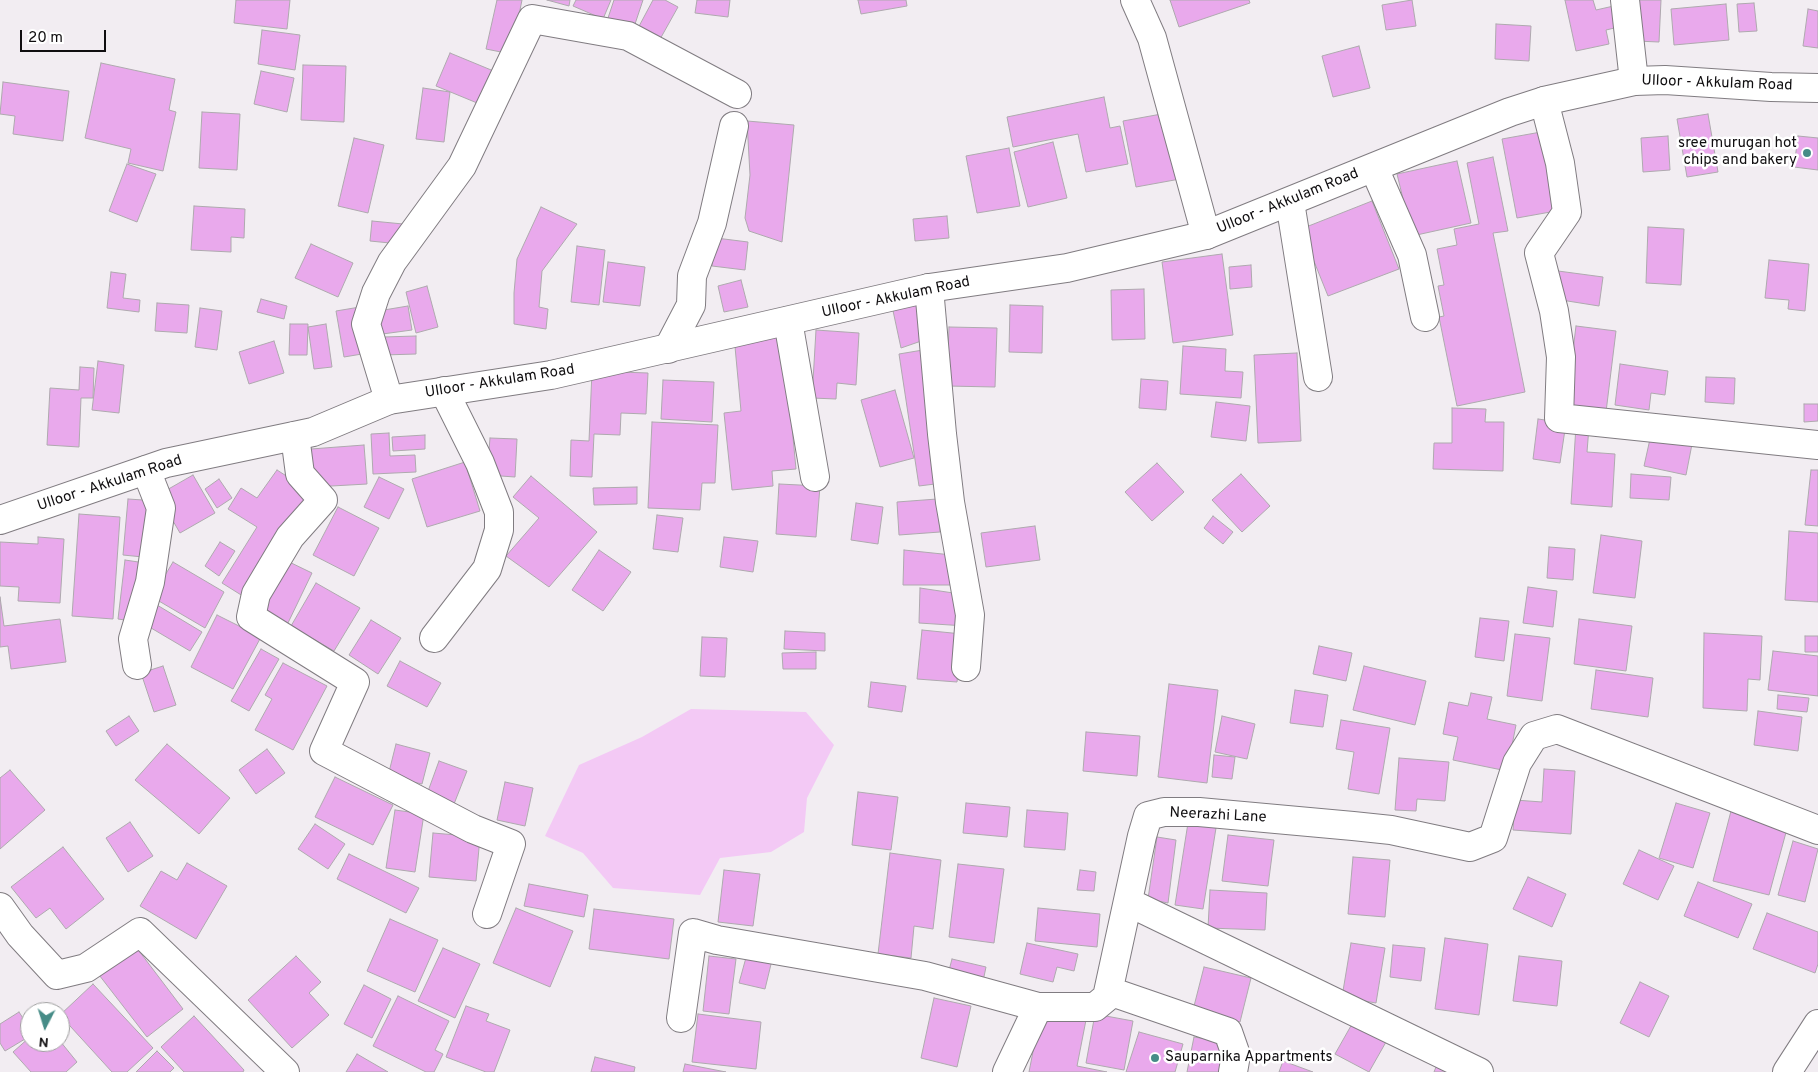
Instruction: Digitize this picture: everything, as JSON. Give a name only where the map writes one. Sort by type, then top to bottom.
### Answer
[{"type":"street","points":[[1135,0],[1152,38],[1206,235]]},
{"type":"street","points":[[1625,0],[1634,81]]},
{"type":"street","points":[[389,400],[366,324],[376,293],[392,262],[462,166],[532,19],[628,36],[737,94]]},
{"type":"street","name":"Ulloor - Akkulam Road","points":[[0,520],[166,463],[313,432],[389,400],[551,375],[929,288],[1066,268],[1206,235],[1510,112],[1544,102],[1634,81],[1665,80],[1818,88]]},
{"type":"street","points":[[1544,102],[1560,163],[1567,212],[1539,253],[1554,311],[1560,357],[1559,418],[1818,445]]},
{"type":"street","points":[[668,349],[691,305],[692,276],[712,223],[734,126]]},
{"type":"street","points":[[1374,168],[1412,255],[1426,317]]},
{"type":"street","points":[[1290,202],[1318,377]]},
{"type":"street","points":[[929,288],[950,502],[970,615],[966,667]]},
{"type":"street","points":[[788,321],[814,477]]},
{"type":"street","points":[[434,638],[487,569],[499,530],[499,512],[480,463],[444,391]]},
{"type":"street","points":[[296,436],[300,474],[323,500],[290,537],[256,594],[251,617],[355,682],[324,751],[473,829],[511,844],[487,914]]},
{"type":"street","points":[[137,665],[133,639],[150,582],[161,508],[146,470]]},
{"type":"street","name":"Neerazhi Lane","points":[[1109,991],[1148,816],[1164,812],[1199,812],[1391,830],[1470,847],[1493,838],[1517,763],[1534,736],[1556,729],[1818,830]]},
{"type":"street","points":[[1128,902],[1480,1072]]},
{"type":"street","points":[[0,907],[20,935],[56,975],[86,968],[140,932],[285,1072]]},
{"type":"street","points":[[681,1018],[693,933],[717,940],[925,976],[1038,1007],[1095,1007],[1103,1001],[1109,991],[1228,1032],[1236,1055],[1233,1072]]},
{"type":"street","points":[[1007,1072],[1038,1007]]},
{"type":"street","points":[[1793,1071],[1818,1024]]},
{"type":"shaded area","points":[[691,709],[806,712],[834,745],[807,798],[804,832],[771,852],[720,858],[700,895],[613,888],[583,853],[545,836],[579,765],[642,737]]},
{"type":"building","points":[[236,0],[290,0],[287,29],[234,23]]},
{"type":"building","points":[[497,0],[522,0],[511,54],[486,49]]},
{"type":"building","points":[[547,0],[570,0],[569,6]]},
{"type":"building","points":[[576,0],[611,0],[603,19],[573,6]]},
{"type":"building","points":[[614,0],[643,0],[633,30],[607,21]]},
{"type":"building","points":[[653,0],[665,0],[678,7],[659,41],[637,30]]},
{"type":"building","points":[[697,0],[730,0],[728,17],[695,13]]},
{"type":"building","points":[[858,0],[906,0],[907,6],[861,14]]},
{"type":"building","points":[[1170,0],[1249,0],[1250,3],[1179,27]]},
{"type":"building","points":[[1412,0],[1416,26],[1386,30],[1382,5]]},
{"type":"building","points":[[1565,0],[1593,0],[1596,10],[1618,5],[1623,26],[1606,30],[1609,44],[1576,51]]},
{"type":"building","points":[[1638,0],[1661,0],[1659,42],[1636,41]]},
{"type":"building","points":[[1754,3],[1757,31],[1739,32],[1737,4]]},
{"type":"building","points":[[1726,4],[1729,40],[1674,45],[1671,9]]},
{"type":"building","points":[[1808,9],[1818,11],[1818,48],[1803,46]]},
{"type":"building","points":[[1496,24],[1531,26],[1529,61],[1495,59]]},
{"type":"building","points":[[262,30],[300,35],[295,70],[258,64]]},
{"type":"building","points":[[1359,46],[1370,88],[1333,97],[1322,56]]},
{"type":"building","points":[[450,53],[496,72],[482,105],[436,86]]},
{"type":"building","points":[[101,63],[175,79],[169,110],[176,112],[163,171],[128,163],[131,149],[85,138]]},
{"type":"building","points":[[303,65],[346,66],[344,122],[301,120]]},
{"type":"building","points":[[261,71],[294,78],[287,112],[254,104]]},
{"type":"building","points":[[3,82],[69,91],[63,141],[13,134],[15,116],[0,114]]},
{"type":"building","points":[[423,88],[450,92],[444,142],[416,139]]},
{"type":"building","points":[[1104,97],[1110,128],[1120,126],[1128,164],[1086,172],[1078,134],[1013,147],[1007,117]]},
{"type":"building","points":[[202,112],[240,114],[237,170],[199,168]]},
{"type":"building","points":[[1167,113],[1180,179],[1136,187],[1123,121]]},
{"type":"building","points":[[1708,114],[1718,172],[1687,177],[1677,119]]},
{"type":"building","points":[[747,121],[794,125],[782,242],[749,231],[745,218],[750,175]]},
{"type":"building","points":[[1541,132],[1556,211],[1517,218],[1502,139]]},
{"type":"building","points":[[1668,136],[1670,170],[1643,172],[1641,138]]},
{"type":"building","name":"sree murugan hot chips and bakery","points":[[1798,136],[1818,138],[1818,170],[1794,167]]},
{"type":"building","points":[[354,138],[384,145],[368,213],[338,206]]},
{"type":"building","points":[[1053,142],[1067,198],[1028,207],[1014,152]]},
{"type":"building","points":[[1009,148],[1020,206],[977,213],[966,156]]},
{"type":"building","points":[[1493,157],[1508,231],[1493,233],[1525,392],[1457,406],[1439,317],[1444,316],[1438,286],[1444,285],[1437,249],[1457,245],[1454,229],[1479,224],[1467,163]]},
{"type":"building","points":[[1457,161],[1471,223],[1412,236],[1397,174]]},
{"type":"building","points":[[127,164],[156,174],[137,222],[109,211]]},
{"type":"building","points":[[1372,201],[1399,269],[1328,296],[1301,229]]},
{"type":"building","points":[[194,206],[245,209],[244,238],[231,237],[231,252],[191,250]]},
{"type":"building","points":[[541,207],[577,224],[542,271],[539,307],[548,309],[546,329],[514,324],[517,259]]},
{"type":"building","points":[[947,216],[949,238],[915,241],[913,219]]},
{"type":"building","points":[[372,221],[403,224],[400,244],[370,241]]},
{"type":"building","points":[[1648,227],[1684,229],[1681,285],[1646,283]]},
{"type":"building","points":[[716,238],[748,242],[745,270],[712,266]]},
{"type":"building","points":[[311,244],[353,263],[338,297],[295,278]]},
{"type":"building","points":[[577,246],[605,250],[599,305],[571,302]]},
{"type":"building","points":[[1222,254],[1233,335],[1173,343],[1162,262]]},
{"type":"building","points":[[1769,260],[1809,264],[1805,311],[1788,309],[1789,300],[1765,298]]},
{"type":"building","points":[[608,262],[645,267],[640,306],[603,302]]},
{"type":"building","points":[[1251,265],[1252,287],[1230,289],[1229,267]]},
{"type":"building","points":[[1558,271],[1603,277],[1599,306],[1555,299]]},
{"type":"building","points":[[111,272],[126,274],[123,298],[140,300],[139,312],[107,308]]},
{"type":"building","points":[[741,280],[748,307],[724,312],[718,286]]},
{"type":"building","points":[[427,286],[438,327],[416,333],[406,292]]},
{"type":"building","points":[[1144,289],[1145,339],[1112,340],[1111,290]]},
{"type":"building","points":[[261,299],[287,306],[284,319],[257,312]]},
{"type":"building","points":[[921,300],[927,339],[901,348],[892,306]]},
{"type":"building","points":[[157,303],[189,305],[187,333],[155,331]]},
{"type":"building","points":[[1010,305],[1043,306],[1042,353],[1009,352]]},
{"type":"building","points":[[408,306],[412,330],[375,335],[372,312]]},
{"type":"building","points":[[360,307],[368,353],[344,357],[336,311]]},
{"type":"building","points":[[200,308],[222,311],[217,350],[195,347]]},
{"type":"building","points":[[290,324],[308,324],[307,355],[289,355]]},
{"type":"building","points":[[326,324],[332,367],[314,369],[308,327]]},
{"type":"building","points":[[1576,326],[1616,331],[1606,412],[1566,407]]},
{"type":"building","points":[[949,327],[997,328],[995,387],[947,386]]},
{"type":"building","points":[[816,330],[859,333],[856,385],[837,383],[836,399],[812,398]]},
{"type":"building","points":[[783,331],[796,469],[772,471],[773,486],[732,490],[724,413],[741,411],[734,336]]},
{"type":"building","points":[[416,336],[416,354],[383,355],[383,337]]},
{"type":"building","points":[[274,341],[284,373],[249,384],[239,352]]},
{"type":"building","points":[[1183,346],[1226,349],[1225,371],[1243,372],[1241,398],[1180,394]]},
{"type":"building","points":[[923,350],[943,483],[919,486],[899,354]]},
{"type":"building","points":[[1297,353],[1301,441],[1258,443],[1254,355]]},
{"type":"building","points":[[98,361],[124,365],[119,413],[92,410]]},
{"type":"building","points":[[1620,364],[1668,371],[1665,395],[1651,393],[1649,410],[1615,405]]},
{"type":"building","points":[[80,367],[94,368],[93,398],[81,398],[79,447],[47,445],[50,388],[79,390]]},
{"type":"building","points":[[592,371],[648,373],[646,414],[621,413],[620,435],[594,434],[592,477],[570,476],[571,440],[589,441]]},
{"type":"building","points":[[1706,377],[1735,378],[1734,404],[1705,402]]},
{"type":"building","points":[[1141,379],[1168,381],[1166,410],[1139,408]]},
{"type":"building","points":[[663,380],[714,382],[712,422],[661,419]]},
{"type":"building","points":[[895,390],[914,458],[880,467],[861,400]]},
{"type":"building","points":[[1216,402],[1250,406],[1246,441],[1211,437]]},
{"type":"building","points":[[1804,404],[1818,404],[1818,421],[1804,422]]},
{"type":"building","points":[[1452,408],[1486,409],[1485,422],[1504,422],[1503,471],[1433,469],[1434,443],[1452,443]]},
{"type":"building","points":[[1538,419],[1566,423],[1560,463],[1533,459]]},
{"type":"building","points":[[652,422],[718,425],[715,483],[702,483],[700,510],[648,508]]},
{"type":"building","points":[[1576,426],[1589,427],[1587,452],[1615,454],[1612,507],[1571,504]]},
{"type":"building","points":[[1652,430],[1693,439],[1686,475],[1644,466]]},
{"type":"building","points":[[389,433],[390,456],[415,455],[416,472],[373,474],[371,434]]},
{"type":"building","points":[[425,435],[425,449],[393,451],[392,437]]},
{"type":"building","points":[[490,438],[517,439],[515,477],[487,475]]},
{"type":"building","points":[[364,445],[367,484],[314,487],[311,449]]},
{"type":"building","points":[[465,462],[480,511],[427,527],[412,479]]},
{"type":"building","points":[[1157,463],[1184,492],[1152,521],[1125,492]]},
{"type":"building","points":[[277,470],[313,493],[246,598],[222,583],[257,527],[228,509],[241,488],[257,498]]},
{"type":"building","points":[[1811,470],[1818,470],[1818,526],[1805,525]]},
{"type":"building","points":[[1241,474],[1270,506],[1242,532],[1212,500]]},
{"type":"building","points":[[1631,474],[1671,477],[1669,500],[1630,498]]},
{"type":"building","points":[[193,475],[215,513],[180,533],[158,495]]},
{"type":"building","points":[[531,476],[597,532],[549,587],[506,556],[539,518],[513,497]]},
{"type":"building","points":[[379,477],[404,489],[389,519],[364,507]]},
{"type":"building","points":[[219,479],[232,498],[217,508],[205,489]]},
{"type":"building","points":[[779,484],[820,486],[816,537],[776,534]]},
{"type":"building","points":[[637,487],[637,504],[594,505],[593,488]]},
{"type":"building","points":[[128,499],[158,501],[153,558],[123,555]]},
{"type":"building","points":[[937,499],[940,532],[899,535],[897,502]]},
{"type":"building","points":[[856,503],[883,507],[878,544],[851,540]]},
{"type":"building","points":[[338,507],[379,528],[354,576],[313,555]]},
{"type":"building","points":[[79,514],[120,517],[113,619],[72,616]]},
{"type":"building","points":[[657,515],[683,518],[678,552],[653,549]]},
{"type":"building","points":[[1213,516],[1233,532],[1223,544],[1204,528]]},
{"type":"building","points":[[1035,526],[1040,560],[986,567],[981,533]]},
{"type":"building","points":[[1789,531],[1818,533],[1818,602],[1785,600]]},
{"type":"building","points":[[1601,535],[1642,541],[1635,598],[1593,593]]},
{"type":"building","points":[[38,537],[64,539],[60,603],[18,601],[19,587],[0,586],[0,542],[38,544]]},
{"type":"building","points":[[724,537],[758,541],[753,572],[720,567]]},
{"type":"building","points":[[220,542],[235,551],[219,576],[205,566]]},
{"type":"building","points":[[1549,547],[1575,549],[1573,580],[1547,578]]},
{"type":"building","points":[[599,550],[631,572],[603,611],[572,590]]},
{"type":"building","points":[[904,550],[952,555],[959,585],[903,585]]},
{"type":"building","points":[[281,558],[312,573],[287,625],[256,610]]},
{"type":"building","points":[[125,560],[145,563],[138,622],[118,619]]},
{"type":"building","points":[[173,562],[224,592],[205,628],[152,597]]},
{"type":"building","points":[[316,583],[360,608],[334,651],[291,626]]},
{"type":"building","points":[[1528,587],[1557,591],[1553,627],[1523,623]]},
{"type":"building","points":[[920,588],[960,594],[966,626],[919,623]]},
{"type":"building","points":[[0,597],[4,626],[60,619],[66,662],[11,669],[8,646],[0,647]]},
{"type":"building","points":[[157,605],[202,632],[190,651],[146,625]]},
{"type":"building","points":[[217,615],[261,637],[233,689],[191,667]]},
{"type":"building","points":[[1480,618],[1509,621],[1504,661],[1475,657]]},
{"type":"building","points":[[1579,619],[1632,626],[1626,671],[1574,664]]},
{"type":"building","points":[[371,620],[401,638],[378,674],[349,655]]},
{"type":"building","points":[[922,630],[962,634],[957,682],[917,679]]},
{"type":"building","points":[[785,631],[825,633],[825,651],[784,649]]},
{"type":"building","points":[[1704,633],[1762,636],[1760,680],[1748,679],[1747,711],[1703,708]]},
{"type":"building","points":[[1515,634],[1550,638],[1542,701],[1507,696]]},
{"type":"building","points":[[1805,636],[1818,636],[1818,652],[1805,652]]},
{"type":"building","points":[[702,637],[727,638],[725,677],[700,676]]},
{"type":"building","points":[[1319,646],[1352,653],[1346,681],[1313,674]]},
{"type":"building","points":[[261,649],[279,659],[249,711],[231,701]]},
{"type":"building","points":[[1773,651],[1818,656],[1818,696],[1768,690]]},
{"type":"building","points":[[816,652],[816,669],[783,669],[782,653]]},
{"type":"building","points":[[400,661],[441,683],[427,707],[387,686]]},
{"type":"building","points":[[283,663],[327,686],[293,750],[255,730],[272,699],[265,695]]},
{"type":"building","points":[[163,666],[176,705],[154,712],[141,673]]},
{"type":"building","points":[[1364,666],[1426,681],[1415,725],[1353,710]]},
{"type":"building","points":[[1596,670],[1653,678],[1648,717],[1591,709]]},
{"type":"building","points":[[871,682],[906,686],[902,712],[868,707]]},
{"type":"building","points":[[1169,684],[1218,690],[1207,783],[1158,777]]},
{"type":"building","points":[[1295,690],[1328,695],[1323,727],[1290,723]]},
{"type":"building","points":[[1471,693],[1492,697],[1487,719],[1516,725],[1507,771],[1453,760],[1458,737],[1443,734],[1449,702],[1468,706]]},
{"type":"building","points":[[1778,695],[1809,698],[1807,712],[1777,709]]},
{"type":"building","points":[[1758,711],[1802,717],[1798,751],[1754,745]]},
{"type":"building","points":[[129,716],[139,731],[116,746],[106,731]]},
{"type":"building","points":[[1222,716],[1255,724],[1247,759],[1215,752]]},
{"type":"building","points":[[1341,720],[1390,728],[1379,794],[1348,789],[1354,752],[1336,749]]},
{"type":"building","points":[[1086,732],[1140,736],[1137,776],[1083,771]]},
{"type":"building","points":[[167,744],[230,798],[199,834],[135,780]]},
{"type":"building","points":[[396,744],[430,753],[422,784],[388,776]]},
{"type":"building","points":[[267,749],[285,773],[256,794],[239,770]]},
{"type":"building","points":[[1214,755],[1235,757],[1232,779],[1212,777]]},
{"type":"building","points":[[1399,758],[1449,762],[1445,801],[1417,799],[1416,811],[1395,810]]},
{"type":"building","points":[[439,761],[467,771],[454,804],[427,794]]},
{"type":"building","points":[[1544,769],[1575,771],[1571,834],[1513,830],[1515,800],[1542,802]]},
{"type":"building","points":[[10,770],[45,810],[0,849],[0,778]]},
{"type":"building","points":[[335,777],[393,805],[373,845],[315,817]]},
{"type":"building","points":[[505,782],[533,788],[525,826],[497,820]]},
{"type":"building","points":[[858,792],[898,797],[891,850],[852,845]]},
{"type":"building","points":[[966,803],[1010,807],[1007,837],[963,833]]},
{"type":"building","points":[[1676,803],[1710,813],[1693,868],[1659,858]]},
{"type":"building","points":[[395,810],[424,814],[415,872],[386,868]]},
{"type":"building","points":[[1027,810],[1068,813],[1065,850],[1024,847]]},
{"type":"building","points":[[1731,811],[1788,825],[1769,895],[1713,881]]},
{"type":"building","points":[[130,822],[153,856],[128,872],[106,838]]},
{"type":"building","points":[[1188,823],[1216,828],[1203,909],[1175,905]]},
{"type":"building","points":[[315,824],[345,844],[328,869],[298,849]]},
{"type":"building","points":[[433,833],[480,837],[476,881],[429,877]]},
{"type":"building","points":[[1228,835],[1274,840],[1268,886],[1222,881]]},
{"type":"building","points":[[1157,837],[1176,840],[1168,903],[1148,899]]},
{"type":"building","points":[[1793,841],[1818,849],[1805,902],[1778,895]]},
{"type":"building","points":[[63,847],[104,899],[66,929],[50,908],[36,918],[11,887]]},
{"type":"building","points":[[1639,850],[1674,866],[1658,900],[1623,884]]},
{"type":"building","points":[[890,853],[941,860],[933,929],[914,926],[911,958],[878,954]]},
{"type":"building","points":[[349,854],[419,888],[406,913],[337,879]]},
{"type":"building","points":[[1353,857],[1390,860],[1385,917],[1348,914]]},
{"type":"building","points":[[187,863],[227,886],[196,939],[140,906],[161,871],[177,880]]},
{"type":"building","points":[[958,864],[1004,869],[994,943],[949,937]]},
{"type":"building","points":[[724,870],[760,874],[753,926],[718,922]]},
{"type":"building","points":[[1080,870],[1096,872],[1094,891],[1077,890]]},
{"type":"building","points":[[1528,877],[1566,894],[1552,927],[1513,909]]},
{"type":"building","points":[[1698,882],[1752,904],[1738,938],[1684,916]]},
{"type":"building","points":[[529,884],[588,895],[584,917],[524,906]]},
{"type":"building","points":[[1210,890],[1267,893],[1265,930],[1208,928]]},
{"type":"building","points":[[516,908],[573,931],[550,987],[493,963]]},
{"type":"building","points":[[1038,908],[1100,914],[1097,947],[1035,941]]},
{"type":"building","points":[[594,909],[674,919],[669,959],[589,949]]},
{"type":"building","points":[[1767,913],[1818,932],[1818,964],[1815,973],[1753,949]]},
{"type":"building","points":[[390,919],[438,940],[415,992],[367,971]]},
{"type":"building","points":[[1445,938],[1488,944],[1479,1015],[1435,1009]]},
{"type":"building","points":[[133,943],[183,1009],[147,1037],[96,971]]},
{"type":"building","points":[[1027,943],[1078,954],[1074,971],[1057,967],[1053,982],[1020,974]]},
{"type":"building","points":[[1351,943],[1385,948],[1376,1003],[1342,997]]},
{"type":"building","points":[[1393,945],[1425,948],[1421,981],[1390,977]]},
{"type":"building","points":[[443,948],[480,964],[455,1018],[418,1001]]},
{"type":"building","points":[[747,954],[772,960],[765,989],[739,983]]},
{"type":"building","points":[[296,956],[321,982],[309,993],[329,1015],[292,1048],[248,1000]]},
{"type":"building","points":[[709,956],[736,959],[729,1014],[703,1011]]},
{"type":"building","points":[[1519,956],[1562,961],[1557,1006],[1513,1001]]},
{"type":"building","points":[[952,959],[986,967],[982,986],[947,978]]},
{"type":"building","points":[[1204,967],[1251,978],[1240,1022],[1193,1010]]},
{"type":"building","points":[[1640,982],[1669,996],[1649,1037],[1620,1023]]},
{"type":"building","points":[[93,984],[153,1048],[127,1072],[112,1072],[70,1026],[70,1006]]},
{"type":"building","points":[[364,985],[391,999],[372,1038],[344,1024]]},
{"type":"building","points":[[398,996],[449,1021],[435,1050],[443,1054],[434,1072],[426,1072],[373,1046]]},
{"type":"building","points":[[934,998],[971,1006],[957,1067],[921,1058]]},
{"type":"building","points":[[466,1006],[489,1014],[486,1021],[510,1030],[494,1072],[486,1072],[446,1057]]},
{"type":"building","points":[[1041,1011],[1086,1020],[1077,1066],[1107,1072],[1029,1072]]},
{"type":"building","points":[[19,1012],[20,1014],[20,1042],[5,1051],[0,1043],[0,1024]]},
{"type":"building","points":[[698,1014],[761,1022],[756,1069],[692,1062]]},
{"type":"building","points":[[1095,1014],[1133,1021],[1124,1070],[1086,1063]]},
{"type":"building","points":[[194,1016],[244,1070],[243,1072],[184,1072],[161,1047]]},
{"type":"building","points":[[1352,1024],[1386,1042],[1369,1072],[1335,1054]]},
{"type":"building","name":"Sauparnika Appartments","points":[[1139,1032],[1183,1044],[1175,1072],[1126,1072]]},
{"type":"building","points":[[1194,1037],[1224,1042],[1219,1072],[1187,1072]]},
{"type":"building","points":[[20,1046],[20,1052],[69,1052],[77,1062],[66,1072],[31,1072],[13,1052]]},
{"type":"building","points":[[157,1051],[174,1068],[170,1072],[136,1072]]},
{"type":"building","points":[[357,1054],[388,1072],[346,1072]]},
{"type":"building","points":[[595,1057],[635,1067],[634,1072],[591,1072]]},
{"type":"building","points":[[1283,1061],[1313,1072],[1279,1072]]},
{"type":"building","points":[[1438,1062],[1459,1072],[1434,1072]]},
{"type":"building","points":[[685,1064],[726,1072],[683,1072]]},
{"type":"place","name":"sree murugan hot chips and bakery","points":[[1807,153]]},
{"type":"place","name":"Sauparnika Appartments","points":[[1155,1058]]}]
